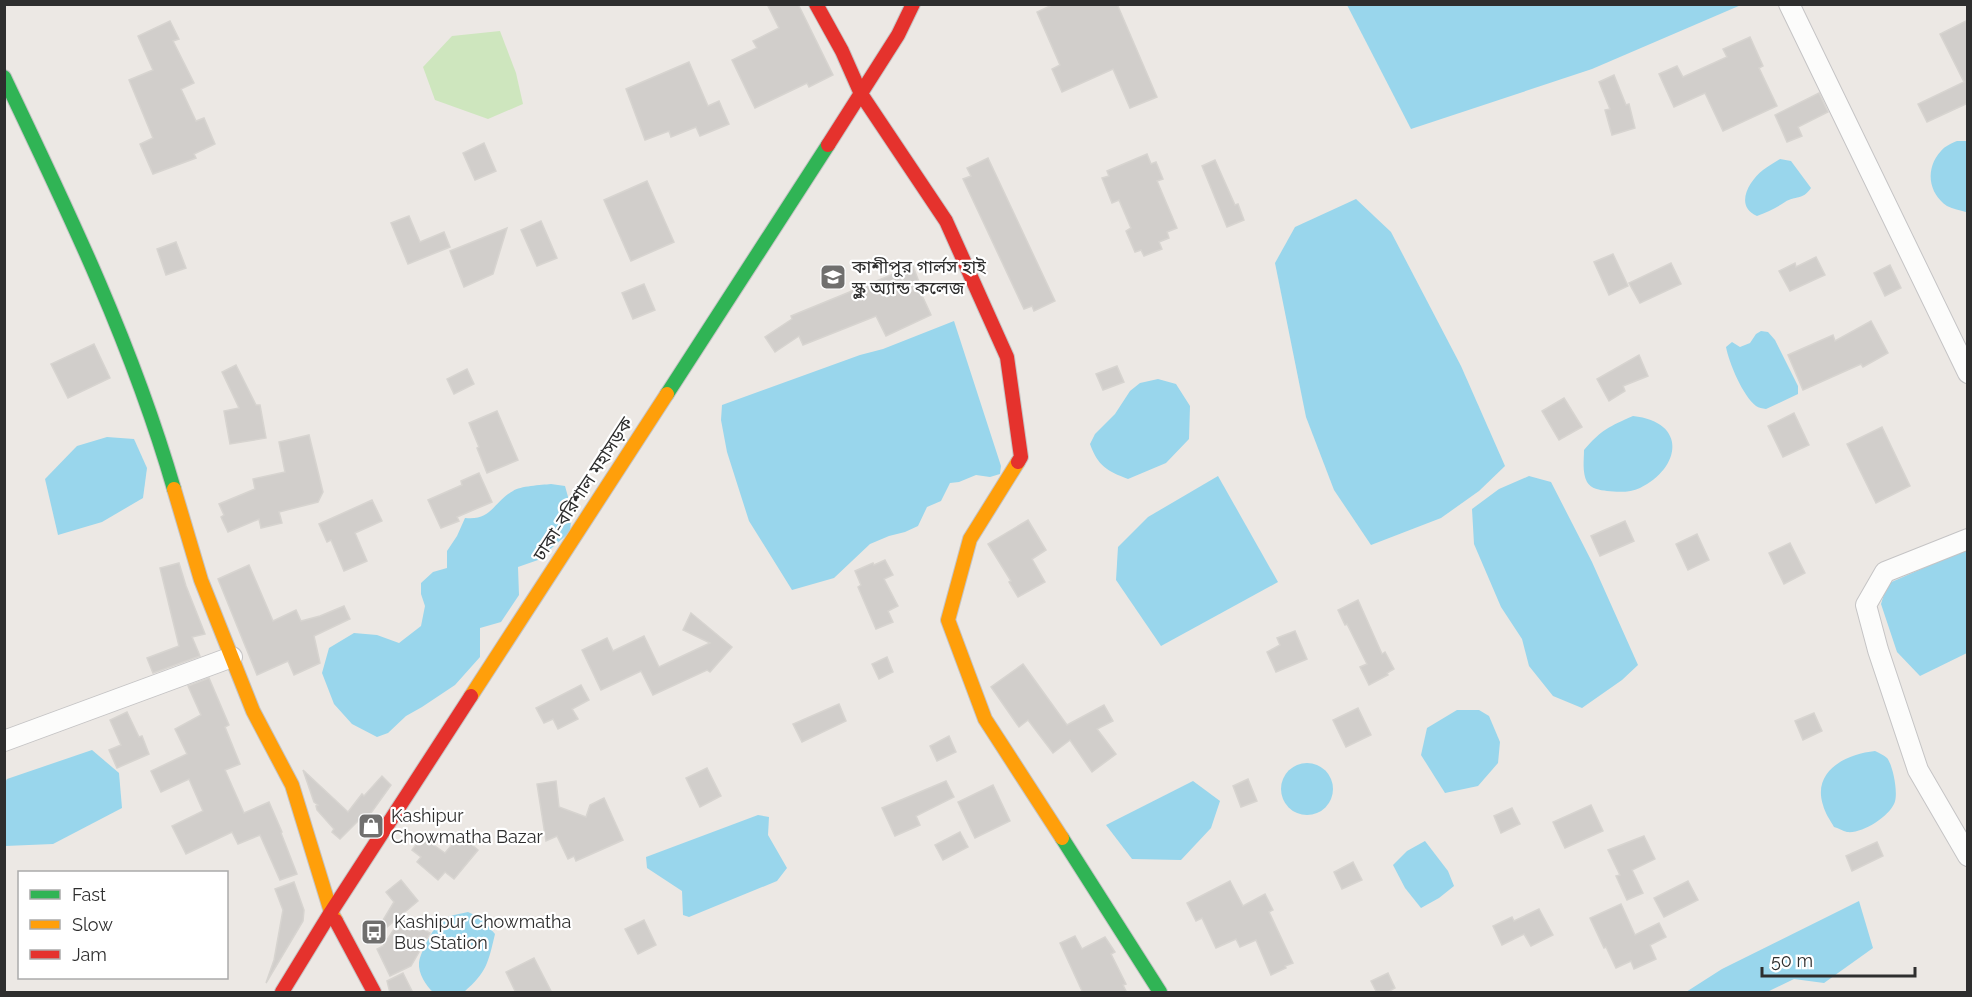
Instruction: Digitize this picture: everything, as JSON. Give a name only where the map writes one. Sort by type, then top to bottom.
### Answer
[{"type":"main road","points":[[816,4],[842,51],[861,94],[946,221],[1007,357],[1021,458],[970,539],[948,620],[985,719],[1160,993]]},
{"type":"main road","name":"ঢাকা-বরিশাল মহাসড়ক","points":[[282,993],[331,912],[861,94],[898,34],[913,4]]},
{"type":"main road","points":[[4,77],[73,222],[123,337],[159,436],[201,580],[253,711],[292,785],[331,912],[374,993]]},
{"type":"street","points":[[1789,4],[1968,373]]},
{"type":"street","points":[[1968,539],[1885,572],[1866,605],[1878,650],[1918,770],[1968,856]]},
{"type":"street","points":[[4,741],[232,657]]},
{"type":"green space","points":[[500,31],[516,73],[523,104],[488,119],[435,100],[423,67],[452,36]]},
{"type":"water","points":[[1347,5],[1741,5],[1592,69],[1411,129]]},
{"type":"water","points":[[1957,141],[1967,141],[1968,211],[1966,212],[1949,207],[1941,201],[1931,180],[1936,158],[1944,148]]},
{"type":"water","points":[[1780,159],[1791,161],[1811,188],[1802,196],[1757,216],[1746,206],[1746,193],[1758,175]]},
{"type":"water","points":[[1356,199],[1391,232],[1461,366],[1505,466],[1479,491],[1441,518],[1371,545],[1334,490],[1306,417],[1275,263],[1295,227]]},
{"type":"water","points":[[954,321],[1001,466],[1000,474],[990,477],[976,475],[950,483],[941,501],[927,507],[918,526],[870,544],[834,578],[792,590],[749,521],[727,452],[721,420],[722,405],[860,355],[883,349]]},
{"type":"water","points":[[1761,331],[1768,332],[1775,340],[1798,386],[1798,394],[1766,409],[1756,406],[1746,395],[1733,370],[1726,347],[1732,342],[1740,347],[1750,343]]},
{"type":"water","points":[[1158,379],[1176,384],[1190,406],[1189,439],[1166,463],[1128,479],[1104,467],[1096,458],[1090,444],[1095,434],[1115,414],[1130,391],[1140,383]]},
{"type":"water","points":[[1633,416],[1651,420],[1663,427],[1670,436],[1672,447],[1670,458],[1664,469],[1654,479],[1636,490],[1615,492],[1593,488],[1587,482],[1584,474],[1584,450],[1606,429]]},
{"type":"water","points":[[107,437],[134,439],[147,468],[143,498],[102,522],[58,535],[45,479],[77,446]]},
{"type":"water","points":[[1218,476],[1278,582],[1161,646],[1116,580],[1118,547],[1148,517]]},
{"type":"water","points":[[1529,476],[1551,482],[1592,562],[1638,665],[1622,680],[1582,708],[1553,696],[1529,666],[1522,639],[1501,607],[1474,544],[1472,509],[1499,489]]},
{"type":"water","points":[[551,484],[565,486],[572,511],[570,532],[538,560],[518,567],[519,595],[501,622],[480,628],[480,657],[455,685],[406,716],[388,733],[377,737],[352,724],[334,704],[322,673],[329,648],[354,633],[377,635],[399,643],[421,626],[425,606],[421,594],[421,583],[433,572],[447,568],[447,551],[465,518],[481,517],[487,514],[506,495],[516,489]]},
{"type":"water","points":[[1967,549],[1967,653],[1920,676],[1897,652],[1881,604],[1887,584]]},
{"type":"water","points":[[1457,710],[1479,710],[1489,716],[1500,742],[1498,763],[1478,786],[1445,793],[1421,755],[1427,728]]},
{"type":"water","points":[[92,750],[119,773],[122,808],[53,844],[5,846],[4,784],[7,779]]},
{"type":"water","points":[[1875,751],[1887,758],[1891,767],[1896,787],[1894,804],[1880,819],[1860,830],[1847,832],[1834,827],[1824,808],[1822,783],[1834,766],[1843,760]]},
{"type":"water","points":[[1307,763],[1317,765],[1325,771],[1331,779],[1333,789],[1331,799],[1325,807],[1317,813],[1307,815],[1297,813],[1289,807],[1283,799],[1281,789],[1283,779],[1289,771],[1297,765]]},
{"type":"water","points":[[1193,781],[1220,801],[1211,828],[1181,860],[1132,859],[1106,825]]},
{"type":"water","points":[[758,815],[769,817],[768,835],[787,868],[777,881],[689,917],[683,915],[682,891],[647,868],[646,857]]},
{"type":"water","points":[[1425,841],[1448,871],[1454,886],[1421,908],[1405,888],[1393,865],[1407,851]]},
{"type":"water","points":[[1859,901],[1873,948],[1824,983],[1794,979],[1767,992],[1686,992],[1722,969]]},
{"type":"water","points":[[468,912],[481,918],[495,934],[486,966],[478,979],[464,992],[433,992],[425,983],[420,971],[419,963],[424,947],[441,921]]},
{"type":"building","points":[[767,4],[798,4],[833,75],[809,87],[807,83],[755,108],[732,60],[757,48],[753,41],[779,28]]},
{"type":"building","points":[[1054,4],[1117,4],[1157,97],[1130,108],[1113,69],[1062,92],[1052,69],[1060,65],[1037,12]]},
{"type":"building","points":[[1968,20],[1968,103],[1927,122],[1918,104],[1964,82],[1940,34]]},
{"type":"building","points":[[170,21],[179,39],[173,41],[194,83],[181,89],[196,121],[204,118],[215,144],[194,154],[196,158],[153,174],[140,144],[153,138],[129,80],[153,70],[138,36]]},
{"type":"building","points":[[1750,37],[1763,66],[1759,68],[1777,106],[1723,131],[1705,93],[1674,107],[1659,74],[1677,66],[1683,77],[1727,57],[1723,49]]},
{"type":"building","points":[[689,62],[708,106],[719,101],[729,124],[700,136],[696,127],[671,137],[669,131],[645,140],[626,89]]},
{"type":"building","points":[[1614,75],[1626,105],[1629,104],[1635,128],[1612,135],[1605,110],[1610,109],[1599,82]]},
{"type":"building","points":[[1819,93],[1828,112],[1798,127],[1802,136],[1787,142],[1775,115]]},
{"type":"building","points":[[484,143],[496,171],[475,180],[463,153]]},
{"type":"building","points":[[1147,154],[1151,164],[1156,162],[1163,179],[1157,181],[1177,228],[1167,232],[1169,238],[1159,242],[1162,249],[1144,256],[1141,250],[1135,252],[1126,231],[1131,228],[1119,200],[1112,203],[1102,178],[1109,176],[1107,171]]},
{"type":"building","points":[[988,158],[1055,301],[1034,311],[1032,306],[1024,309],[963,179],[971,176],[967,168]]},
{"type":"building","points":[[1215,160],[1244,220],[1227,227],[1202,166]]},
{"type":"building","points":[[647,181],[674,242],[631,261],[604,200]]},
{"type":"building","points":[[409,216],[420,242],[444,232],[450,247],[408,264],[391,223]]},
{"type":"building","points":[[541,221],[557,258],[537,266],[521,230]]},
{"type":"building","points":[[507,228],[493,274],[464,287],[450,251]]},
{"type":"building","points":[[176,242],[186,268],[166,275],[157,249]]},
{"type":"building","points":[[1613,254],[1628,286],[1609,295],[1594,262]]},
{"type":"building","points":[[1816,257],[1825,275],[1790,291],[1779,271],[1795,263],[1796,267]]},
{"type":"building","points":[[1671,263],[1681,284],[1640,303],[1629,283]]},
{"type":"building","points":[[1890,265],[1901,288],[1885,296],[1874,273]]},
{"type":"building","points":[[913,266],[922,290],[920,291],[931,315],[886,336],[876,316],[803,345],[799,336],[775,352],[765,337],[792,319],[791,316]]},
{"type":"building","points":[[644,284],[655,310],[633,319],[622,293]]},
{"type":"building","points":[[1871,321],[1888,353],[1863,367],[1861,364],[1803,390],[1788,355],[1833,335],[1835,341]]},
{"type":"building","points":[[94,344],[110,378],[68,398],[51,364]]},
{"type":"building","points":[[1639,355],[1648,376],[1623,386],[1625,391],[1609,401],[1597,379]]},
{"type":"building","points":[[236,365],[256,405],[260,405],[266,438],[230,444],[224,411],[239,408],[222,372]]},
{"type":"building","points":[[1117,366],[1124,382],[1103,390],[1096,374]]},
{"type":"building","points":[[467,369],[474,384],[454,394],[447,379]]},
{"type":"building","points":[[1564,398],[1582,427],[1559,440],[1542,411]]},
{"type":"building","points":[[497,411],[518,460],[487,473],[469,423]]},
{"type":"building","points":[[1794,413],[1809,445],[1783,457],[1768,426]]},
{"type":"building","points":[[1882,427],[1910,486],[1876,503],[1847,444]]},
{"type":"building","points":[[309,435],[323,492],[318,502],[279,512],[282,523],[261,528],[259,519],[228,532],[221,517],[224,515],[219,504],[255,489],[253,479],[285,472],[279,442]]},
{"type":"building","points":[[479,473],[492,502],[457,517],[459,521],[441,528],[428,500],[462,485],[461,481]]},
{"type":"building","points":[[372,500],[382,521],[355,533],[367,561],[344,571],[331,540],[327,542],[319,524]]},
{"type":"building","points":[[1028,520],[1046,550],[1032,559],[1045,582],[1018,597],[988,544]]},
{"type":"building","points":[[1625,521],[1634,541],[1600,556],[1591,536]]},
{"type":"building","points":[[1697,534],[1709,560],[1688,570],[1676,544]]},
{"type":"building","points":[[1790,543],[1805,573],[1784,584],[1769,553]]},
{"type":"building","points":[[885,560],[893,575],[884,579],[898,606],[888,611],[893,622],[876,629],[858,587],[861,585],[855,571]]},
{"type":"building","points":[[179,563],[205,634],[192,637],[200,656],[153,673],[147,658],[179,646],[160,568]]},
{"type":"building","points":[[249,565],[273,621],[296,610],[301,621],[344,606],[350,619],[314,636],[320,663],[294,675],[288,661],[257,675],[218,579]]},
{"type":"building","points":[[1358,600],[1382,654],[1385,652],[1394,669],[1387,673],[1388,675],[1369,685],[1360,667],[1367,664],[1338,610]]},
{"type":"building","points":[[691,613],[732,647],[710,672],[707,670],[653,695],[641,671],[601,690],[582,650],[607,638],[613,651],[644,636],[659,667],[710,643],[683,630]]},
{"type":"building","points":[[1295,631],[1307,659],[1276,672],[1267,652],[1280,645],[1277,638]]},
{"type":"building","points":[[887,657],[893,672],[879,679],[872,664]]},
{"type":"building","points":[[1023,664],[1067,725],[1104,705],[1113,721],[1097,729],[1116,754],[1092,772],[1070,740],[1053,753],[1028,720],[1019,727],[991,687]]},
{"type":"building","points":[[209,678],[229,725],[225,727],[240,764],[225,770],[244,813],[269,802],[297,874],[280,880],[260,835],[238,844],[232,832],[186,854],[172,826],[203,811],[189,779],[161,792],[151,771],[187,754],[175,729],[201,715],[188,686]]},
{"type":"building","points":[[581,685],[589,700],[572,709],[578,719],[558,729],[553,719],[544,723],[536,708]]},
{"type":"building","points":[[839,704],[846,721],[802,742],[793,724]]},
{"type":"building","points":[[1358,708],[1371,735],[1346,747],[1333,720]]},
{"type":"building","points":[[127,712],[139,737],[142,736],[149,754],[117,768],[109,750],[121,745],[110,720]]},
{"type":"building","points":[[1814,713],[1822,731],[1803,740],[1795,721]]},
{"type":"building","points":[[949,736],[956,752],[937,761],[930,746]]},
{"type":"building","points":[[707,768],[721,796],[700,807],[686,778]]},
{"type":"building","points":[[303,770],[348,812],[362,794],[364,796],[382,776],[391,785],[366,820],[362,817],[340,839],[332,832],[334,829],[317,810],[318,805],[314,802]]},
{"type":"building","points":[[1248,779],[1257,801],[1241,807],[1233,786]]},
{"type":"building","points":[[556,781],[559,807],[586,817],[590,805],[604,798],[623,840],[576,861],[574,856],[568,859],[557,836],[546,841],[537,784]]},
{"type":"building","points":[[946,781],[954,797],[916,816],[920,825],[895,836],[882,808]]},
{"type":"building","points":[[993,785],[1010,821],[975,838],[958,802]]},
{"type":"building","points":[[1591,805],[1603,831],[1565,848],[1553,822]]},
{"type":"building","points":[[1512,808],[1520,824],[1501,833],[1494,816]]},
{"type":"building","points":[[960,832],[968,847],[943,860],[935,845]]},
{"type":"building","points":[[460,835],[478,850],[454,879],[445,872],[438,880],[417,862],[421,857],[412,850],[422,837],[445,853]]},
{"type":"building","points":[[1644,836],[1655,859],[1632,870],[1643,893],[1627,900],[1616,876],[1620,875],[1608,850]]},
{"type":"building","points":[[1877,842],[1883,856],[1852,871],[1846,856]]},
{"type":"building","points":[[1353,862],[1362,880],[1342,889],[1334,872]]},
{"type":"building","points":[[401,880],[418,901],[375,937],[374,935],[394,902],[386,892]]},
{"type":"building","points":[[1230,881],[1243,906],[1265,894],[1273,910],[1269,912],[1293,963],[1285,966],[1286,968],[1271,975],[1256,940],[1240,947],[1236,939],[1216,948],[1202,918],[1196,921],[1187,903]]},
{"type":"building","points":[[1688,881],[1698,900],[1664,917],[1654,898]]},
{"type":"building","points":[[294,882],[304,910],[303,921],[266,983],[274,960],[283,910],[275,889]]},
{"type":"building","points":[[1621,904],[1635,935],[1659,923],[1666,937],[1650,945],[1656,959],[1634,969],[1631,961],[1616,968],[1590,918]]},
{"type":"building","points":[[1539,909],[1553,935],[1531,946],[1524,934],[1502,945],[1493,926],[1512,917],[1514,921]]},
{"type":"building","points":[[402,917],[430,933],[411,966],[390,976],[377,949],[383,946]]},
{"type":"building","points":[[644,920],[656,945],[638,954],[625,929]]},
{"type":"building","points":[[1075,936],[1082,949],[1105,937],[1115,952],[1111,954],[1126,984],[1123,985],[1127,993],[1083,993],[1060,943]]},
{"type":"building","points":[[534,958],[552,993],[516,993],[506,972]]},
{"type":"building","points":[[403,973],[413,993],[390,993],[387,981]]},
{"type":"building","points":[[1388,973],[1395,988],[1386,993],[1377,993],[1371,981]]},
{"type":"traffic: fast","points":[[4,77],[98,280],[139,383],[174,489]]},
{"type":"traffic: fast","points":[[667,394],[828,145]]},
{"type":"traffic: fast","points":[[1062,838],[1160,992]]},
{"type":"traffic: slow","points":[[471,696],[667,394]]},
{"type":"traffic: slow","points":[[1018,462],[970,539],[948,620],[985,719],[1062,838]]},
{"type":"traffic: slow","points":[[174,489],[201,580],[253,711],[292,785],[331,912],[336,921]]},
{"type":"traffic: jam","points":[[816,4],[842,51],[861,94],[946,221],[1007,357],[1021,457],[1018,462]]},
{"type":"traffic: jam","points":[[828,145],[898,35],[913,4]]},
{"type":"traffic: jam","points":[[282,992],[471,696]]},
{"type":"traffic: jam","points":[[336,921],[374,992]]},
{"type":"place","name":"কাশীপুর গার্লস হাই স্কুল অ্যান্ড কলেজ","points":[[833,277]]},
{"type":"place","name":"Kashipur Chowmatha Bazar","points":[[371,826]]},
{"type":"place","name":"Kashipur Chowmatha Bus Station","points":[[374,932]]}]
